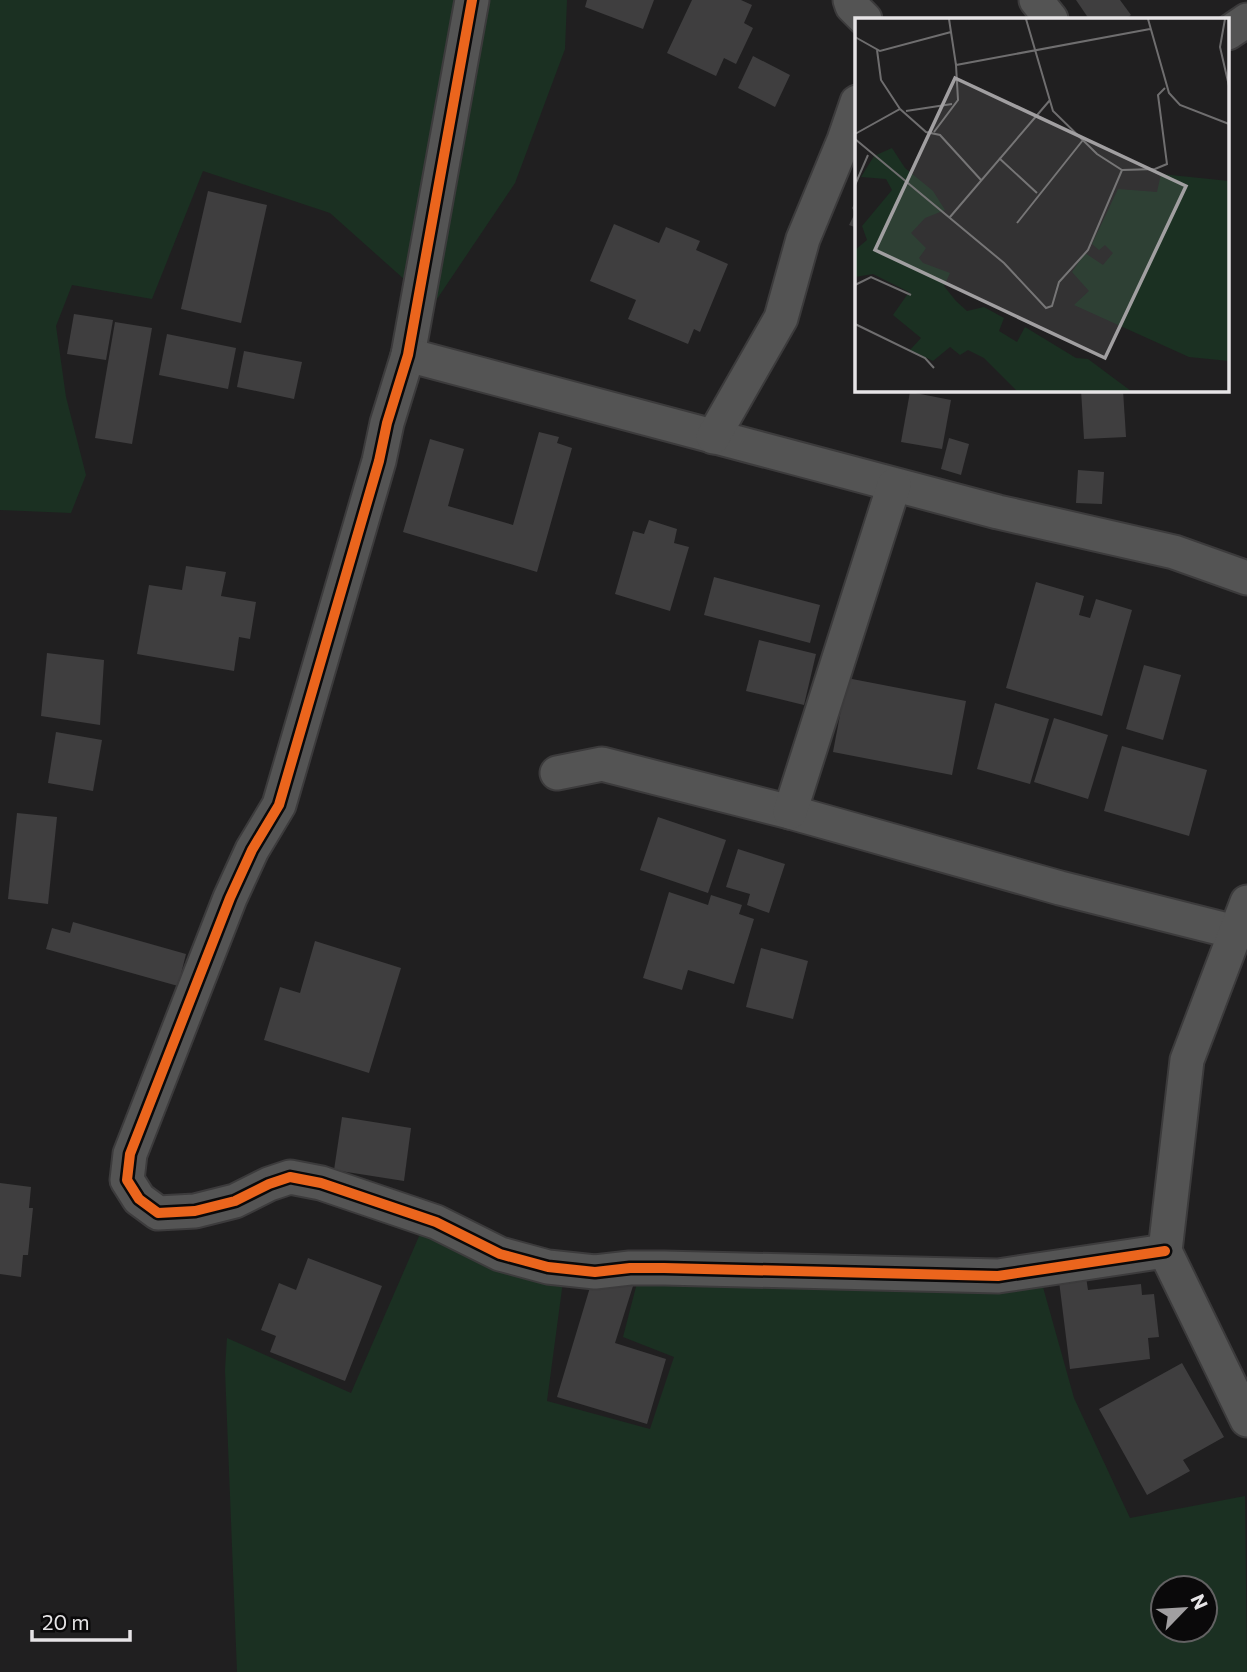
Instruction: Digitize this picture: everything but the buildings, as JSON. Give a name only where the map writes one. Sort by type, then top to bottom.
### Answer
[{"type":"street","points":[[472,0],[408,355],[279,805],[252,850],[230,898],[130,1154],[127,1180],[139,1199],[158,1213],[195,1211],[235,1201],[290,1177],[321,1183],[436,1222],[500,1254],[548,1267],[595,1272],[664,1268],[998,1276],[1165,1251]]},
{"type":"street","points":[[850,0],[852,6],[864,18]]},
{"type":"street","points":[[1036,0],[1050,18]]},
{"type":"street","points":[[1230,32],[1247,20]]},
{"type":"street","points":[[713,438],[781,318],[803,239],[855,108]]},
{"type":"street","points":[[408,355],[998,512],[1174,552],[1247,578]]},
{"type":"street","points":[[790,812],[894,485]]},
{"type":"street","points":[[557,774],[602,764],[790,812],[1060,888],[1241,917],[1187,1060],[1165,1251],[1247,1420]]},
{"type":"green space","points":[[0,0],[567,0],[565,49],[515,183],[433,305],[330,213],[203,171],[152,299],[72,285],[56,326],[66,397],[86,475],[71,513],[0,510]]},
{"type":"green space","points":[[420,1234],[566,1259],[547,1401],[650,1429],[674,1357],[623,1337],[638,1279],[1041,1280],[1074,1398],[1130,1518],[1245,1496],[1247,1672],[237,1672],[225,1370],[227,1338],[351,1393]]},
{"type":"cycle path","points":[[472,0],[408,355],[279,805],[252,850],[230,898],[130,1154],[127,1180],[139,1199],[158,1213],[195,1211],[235,1201],[290,1177],[321,1183],[436,1222],[500,1254],[548,1267],[595,1272],[664,1268],[998,1276],[1165,1251]]}]
